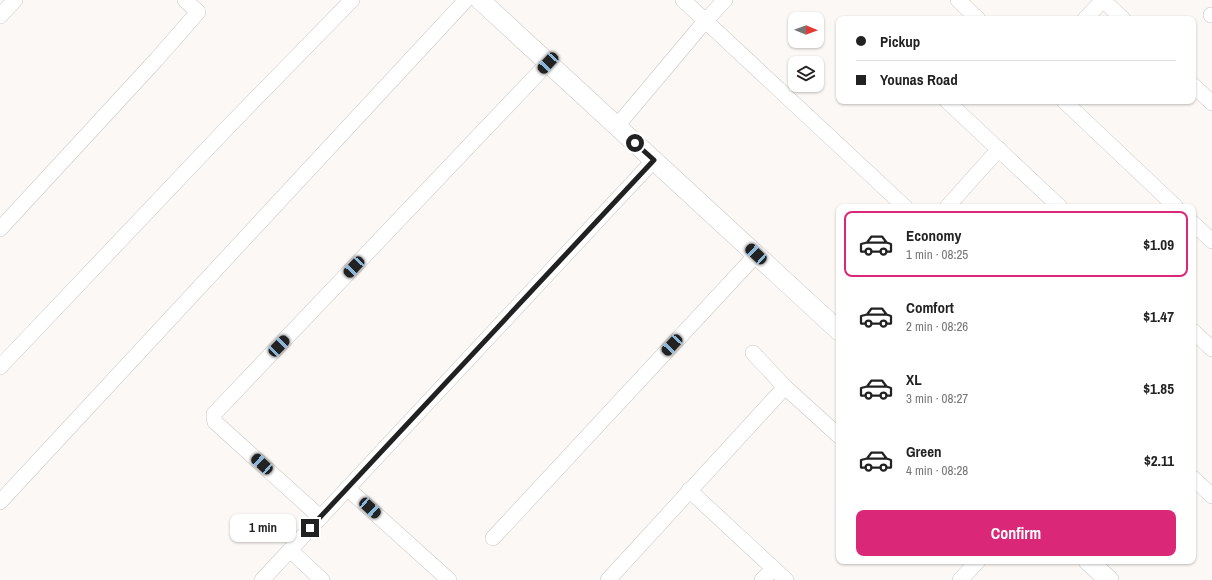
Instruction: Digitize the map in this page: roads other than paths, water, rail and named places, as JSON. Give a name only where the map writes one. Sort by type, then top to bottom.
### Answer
[{"type":"street","points":[[0,16],[15,0]]},
{"type":"street","points":[[0,229],[198,12],[185,0]]},
{"type":"street","points":[[0,367],[227,128],[352,0]]},
{"type":"street","points":[[0,502],[466,0]]},
{"type":"street","points":[[480,0],[756,254],[836,325]]},
{"type":"street","points":[[683,0],[902,204]]},
{"type":"street","points":[[617,126],[706,20],[726,0]]},
{"type":"street","points":[[958,0],[975,16]]},
{"type":"street","points":[[1089,16],[1103,0],[1120,16]]},
{"type":"street","points":[[320,517],[215,422],[214,414],[548,63]]},
{"type":"street","points":[[1196,88],[1212,103]]},
{"type":"street","points":[[950,104],[1057,204]]},
{"type":"street","points":[[1067,104],[1173,204]]},
{"type":"street","points":[[950,204],[999,149]]},
{"type":"street","points":[[262,580],[654,160]]},
{"type":"street","points":[[1196,226],[1212,241]]},
{"type":"street","points":[[492,538],[756,254]]},
{"type":"street","points":[[1196,334],[1212,350]]},
{"type":"street","points":[[753,353],[785,387],[836,433]]},
{"type":"street","points":[[608,580],[785,387]]},
{"type":"street","points":[[1196,481],[1212,496]]},
{"type":"street","points":[[347,488],[449,580]]},
{"type":"street","points":[[689,490],[786,580]]},
{"type":"street","points":[[290,550],[322,580]]},
{"type":"street","points":[[960,580],[975,564]]},
{"type":"street","points":[[1091,564],[1109,580]]},
{"type":"street","points":[[762,580],[773,569]]}]
